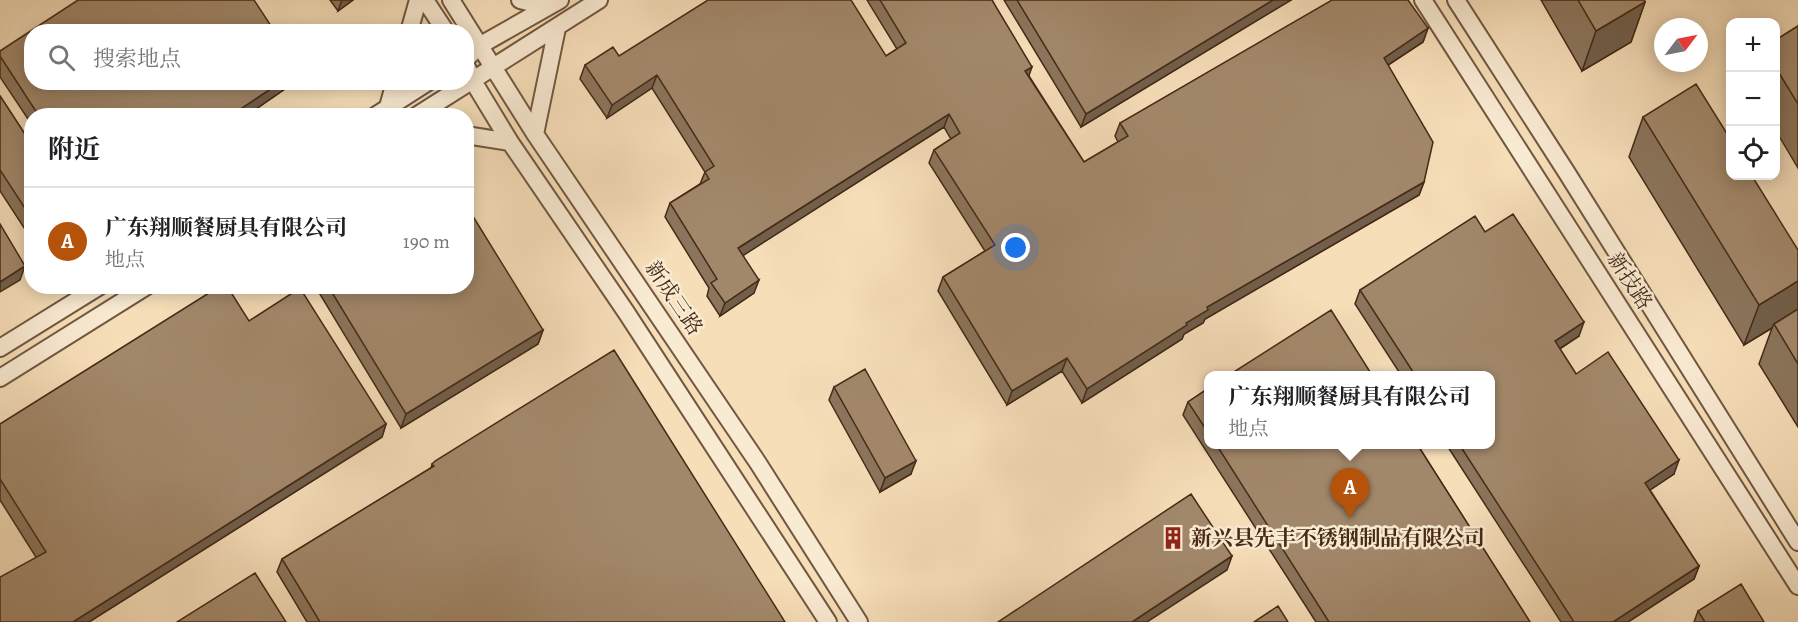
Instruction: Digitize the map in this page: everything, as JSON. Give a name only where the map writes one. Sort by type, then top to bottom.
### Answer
[{"type":"street","points":[[411,24],[418,0]]},
{"type":"street","points":[[425,0],[441,24]]},
{"type":"street","name":"新成三路","points":[[451,0],[466,24]]},
{"type":"street","points":[[520,0],[554,4]]},
{"type":"street","points":[[474,80],[492,66],[599,0]]},
{"type":"street","name":"新技路","points":[[1423,0],[1798,586]]},
{"type":"street","name":"新技路","points":[[1456,0],[1798,542]]},
{"type":"street","points":[[474,51],[554,4]]},
{"type":"street","points":[[535,134],[557,28]]},
{"type":"street","name":"新成三路","points":[[474,38],[535,134],[758,463],[859,622]]},
{"type":"street","points":[[474,83],[510,142],[626,312],[828,622]]},
{"type":"street","points":[[382,108],[391,90]]},
{"type":"street","points":[[386,108],[415,90]]},
{"type":"street","points":[[429,108],[458,90]]},
{"type":"street","points":[[474,136],[510,142]]},
{"type":"street","points":[[0,348],[87,294]]},
{"type":"street","points":[[0,378],[134,294]]},
{"type":"building","points":[[78,0],[254,0],[270,24],[41,24]]},
{"type":"building","points":[[708,0],[851,0],[886,56],[906,43],[880,0],[992,0],[1032,67],[1025,71],[1084,162],[1128,136],[1120,123],[1332,0],[1408,0],[1428,28],[1384,58],[1433,142],[1424,182],[1207,307],[1208,310],[1186,323],[1187,325],[1087,389],[1067,358],[1012,391],[943,277],[995,245],[934,150],[960,133],[949,114],[738,248],[759,280],[725,303],[711,283],[717,279],[670,203],[709,179],[705,172],[714,166],[657,75],[612,105],[585,65],[613,47],[619,56]]},
{"type":"building","points":[[1017,0],[1273,0],[1086,114]]},
{"type":"building","points":[[1578,0],[1644,0],[1645,2],[1596,31]]},
{"type":"building","points":[[1798,26],[1798,104],[1780,75],[1780,37]]},
{"type":"building","points":[[24,35],[24,90],[269,90],[242,108],[34,108],[0,56],[0,51]]},
{"type":"building","points":[[1696,84],[1726,132],[1726,180],[1754,180],[1798,250],[1798,281],[1759,305],[1643,117]]},
{"type":"building","points":[[0,96],[24,133],[24,207],[0,170]]},
{"type":"building","points":[[1513,214],[1584,322],[1555,341],[1576,374],[1608,352],[1679,460],[1645,483],[1699,566],[1613,622],[1574,622],[1462,449],[1495,449],[1495,371],[1412,371],[1360,290],[1475,216],[1485,232]]},
{"type":"building","points":[[474,218],[543,330],[406,414],[333,294],[474,294]]},
{"type":"building","points":[[0,224],[24,267],[0,282]]},
{"type":"building","points":[[207,294],[232,294],[249,321],[291,294],[304,294],[386,424],[73,622],[0,622],[0,577],[46,552],[0,479],[0,424]]},
{"type":"building","points":[[1798,309],[1798,364],[1774,324]]},
{"type":"building","points":[[1331,310],[1369,371],[1235,371]]},
{"type":"building","points":[[614,350],[785,622],[320,622],[282,559],[434,466],[432,464],[435,461]]},
{"type":"building","points":[[865,369],[916,461],[885,478],[834,387]]},
{"type":"building","points":[[1204,391],[1204,426],[1188,402]]},
{"type":"building","points":[[1219,449],[1420,449],[1530,622],[1329,622]]},
{"type":"building","name":"新兴县先丰不锈钢制品有限公司","points":[[1191,494],[1232,556],[1132,622],[998,622]]},
{"type":"building","points":[[255,573],[286,622],[177,622]]},
{"type":"building","points":[[1741,584],[1764,622],[1705,622],[1698,611]]},
{"type":"building","points":[[1278,606],[1288,622],[1254,622]]},
{"type":"place","name":"广东翔顺餐厨具有限公司","points":[[1350,518]]},
{"type":"place","name":"新兴县先丰不锈钢制品有限公司","points":[[1173,538]]}]
